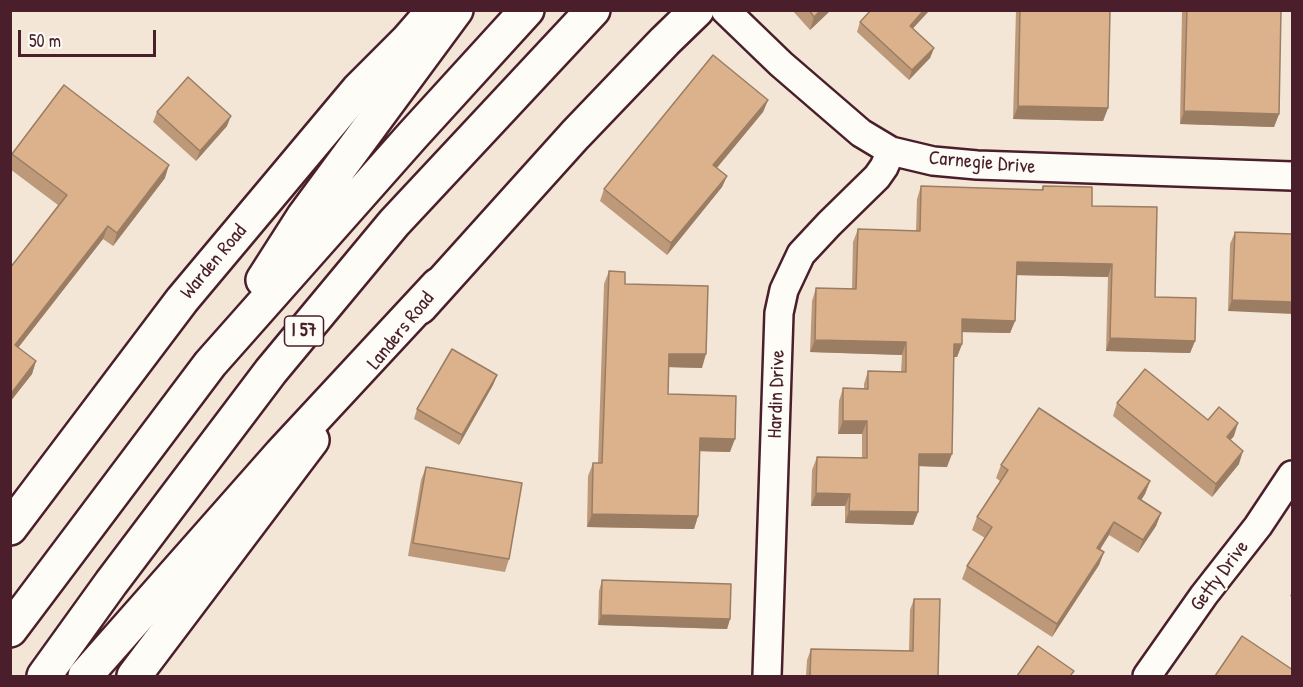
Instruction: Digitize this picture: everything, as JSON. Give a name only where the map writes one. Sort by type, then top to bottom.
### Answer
[{"type":"main road","name":"Warden Road","points":[[10,528],[182,300],[358,90],[434,10]]},
{"type":"main road","points":[[210,364],[304,216],[456,10]]},
{"type":"main road","name":"I 57","points":[[10,630],[210,364],[412,135],[527,10]]},
{"type":"main road","name":"I 57","points":[[44,676],[111,583],[271,372],[394,223],[593,10]]},
{"type":"main road","name":"Landers Road","points":[[134,676],[297,458],[438,285],[575,135],[697,10]]},
{"type":"main road","points":[[85,676],[281,454],[438,285]]},
{"type":"street","name":"Carnegie Drive","points":[[725,10],[781,64],[861,133],[891,151],[933,161],[977,165],[1293,176]]},
{"type":"street","name":"Hardin Drive","points":[[767,676],[779,313],[784,290],[801,254],[877,177],[891,151]]},
{"type":"street","name":"Getty Drive","points":[[1147,676],[1293,475]]},
{"type":"building","points":[[809,10],[821,10],[814,17]]},
{"type":"building","points":[[871,10],[924,10],[910,26],[934,48],[912,70],[860,22]]},
{"type":"building","points":[[1020,10],[1110,10],[1108,108],[1018,106]]},
{"type":"building","points":[[1187,10],[1281,10],[1279,114],[1184,111]]},
{"type":"building","points":[[713,55],[768,100],[713,165],[727,176],[671,243],[604,189]]},
{"type":"building","points":[[188,77],[231,116],[200,151],[157,112]]},
{"type":"building","points":[[64,85],[169,165],[117,233],[108,226],[15,345],[36,361],[10,395],[10,268],[67,195],[12,154]]},
{"type":"building","points":[[921,186],[1043,190],[1043,186],[1092,187],[1092,206],[1157,207],[1155,297],[1196,298],[1195,341],[1110,338],[1112,264],[1017,262],[1015,321],[962,319],[962,344],[954,344],[952,454],[919,454],[918,512],[849,511],[850,494],[816,493],[817,457],[867,458],[867,421],[843,421],[843,388],[868,389],[868,371],[906,372],[906,342],[815,340],[816,288],[856,289],[858,229],[920,231]]},
{"type":"building","points":[[1235,232],[1293,234],[1293,302],[1232,300]]},
{"type":"building","points":[[609,271],[625,272],[625,284],[708,286],[706,354],[669,354],[668,394],[736,396],[735,439],[700,438],[698,516],[592,514],[593,463],[602,463]]},
{"type":"building","points":[[452,349],[497,375],[462,435],[417,409]]},
{"type":"building","points":[[1145,369],[1208,420],[1219,407],[1238,423],[1227,437],[1243,451],[1216,484],[1117,403]]},
{"type":"building","points":[[1039,408],[1150,481],[1138,498],[1161,513],[1143,540],[1114,522],[1097,548],[1104,552],[1057,624],[967,566],[992,527],[977,517],[1008,470],[1001,465]]},
{"type":"building","points":[[426,467],[522,483],[509,559],[413,543]]},
{"type":"building","points":[[602,580],[731,584],[730,619],[601,615]]},
{"type":"building","points":[[914,599],[940,599],[938,676],[810,676],[811,649],[913,651]]},
{"type":"building","points":[[1242,636],[1293,670],[1293,676],[1215,676]]},
{"type":"building","points":[[1038,646],[1074,671],[1070,676],[1017,676]]}]
